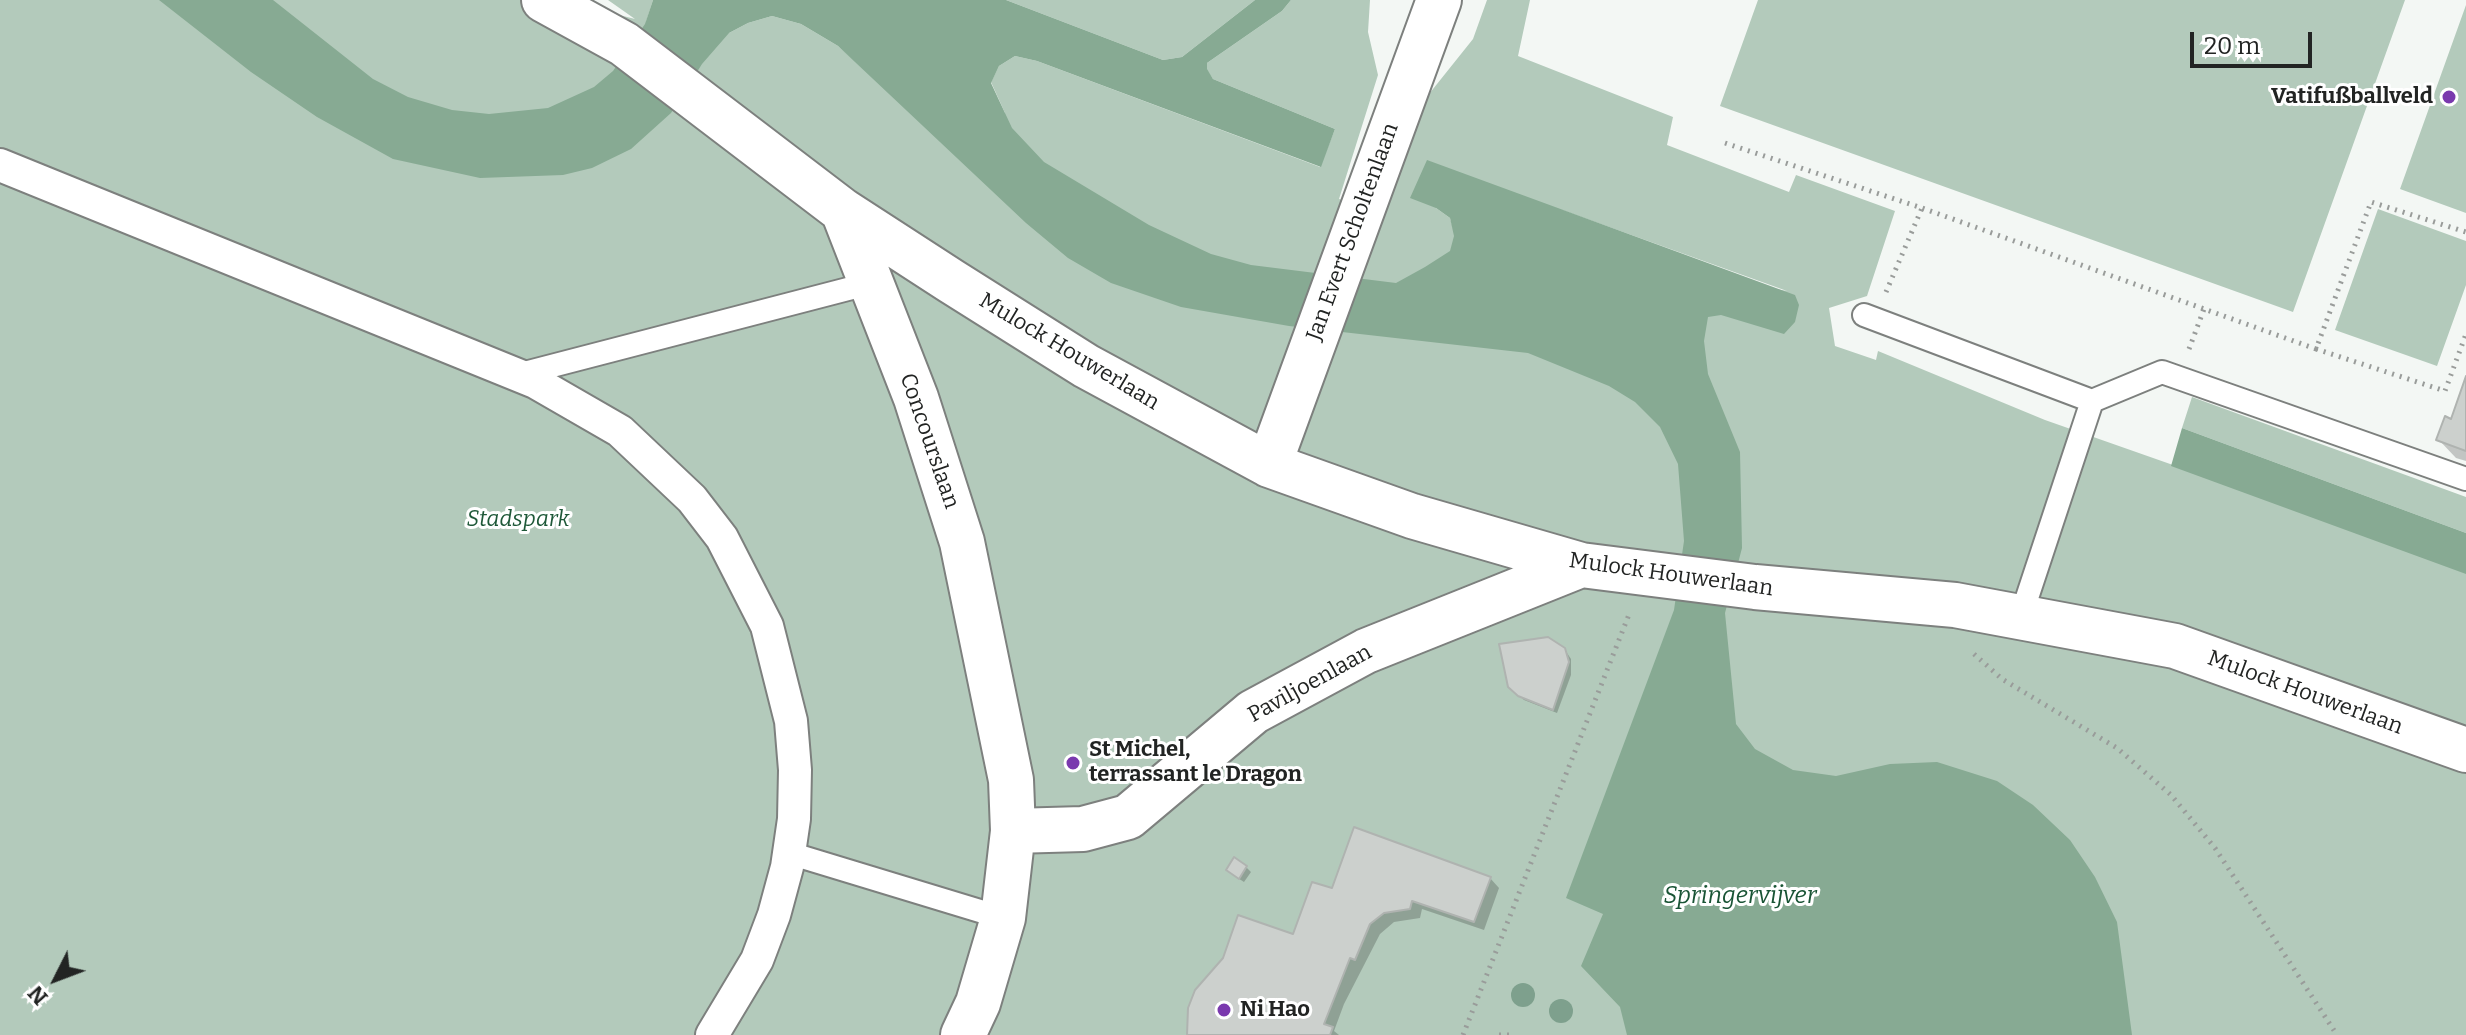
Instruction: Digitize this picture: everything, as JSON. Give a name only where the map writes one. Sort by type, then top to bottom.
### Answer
[{"type":"street","points":[[544,0],[624,44],[843,211]]},
{"type":"street","name":"Jan Evert Scholtenlaan","points":[[1269,465],[1439,0]]},
{"type":"street","points":[[0,165],[517,375],[579,405],[620,431],[658,463],[692,499],[740,570],[767,626],[791,721],[795,770],[789,853],[774,915],[757,960],[712,1035]]},
{"type":"street","name":"Concourslaan","points":[[843,211],[916,398],[962,542],[1011,780],[1013,831],[1003,918],[978,1003],[963,1035]]},
{"type":"street","name":"Mulock Houwerlaan","points":[[843,211],[1086,366],[1269,465],[1439,524],[1581,565],[1755,587],[1955,605],[2175,646],[2466,750]]},
{"type":"street","name":"Paviljoenlaan","points":[[1013,831],[1083,829],[1128,817],[1253,712],[1366,651],[1581,565]]},
{"type":"lane","points":[[517,375],[871,283]]},
{"type":"lane","points":[[1869,316],[2092,401],[2162,372],[2466,479]]},
{"type":"lane","points":[[2021,616],[2092,401]]},
{"type":"lane","points":[[789,853],[1003,918]]},
{"type":"path","points":[[1725,143],[1922,208],[2316,349],[2445,391],[2466,334]]},
{"type":"path","points":[[2316,349],[2371,202],[2466,232]]},
{"type":"path","points":[[1869,316],[1922,208]]},
{"type":"path","points":[[2178,377],[2204,309]]},
{"type":"path","points":[[1463,1035],[1627,624],[1654,574]]},
{"type":"path","points":[[1955,605],[1969,650],[2002,679],[2117,748],[2171,795],[2215,848],[2337,1035]]},
{"type":"path","points":[[1499,1035],[1510,1035]]},
{"type":"green space","name":"Stadspark","points":[[0,0],[560,0],[635,19],[608,0],[653,0],[646,22],[729,33],[772,16],[801,24],[838,46],[878,81],[1005,113],[991,82],[999,66],[1015,56],[1037,61],[1320,167],[1335,129],[1213,79],[1206,69],[1207,63],[1282,11],[1291,0],[1370,0],[1368,32],[1378,75],[1339,199],[1382,210],[1425,99],[1473,39],[1487,0],[1530,0],[1518,56],[1673,117],[1667,145],[1789,192],[1796,175],[1895,211],[1867,296],[1829,308],[1835,346],[1876,360],[1878,351],[2045,420],[2466,568],[2466,1035],[0,1035]],"holes":[[[1436,208],[1562,210],[1787,291],[1453,228],[1450,218]]]},
{"type":"green space","points":[[1006,0],[1255,0],[1182,57],[1163,60]]},
{"type":"green space","points":[[1758,0],[2405,0],[2293,312],[1720,106]]},
{"type":"green space","name":"Vatifußballveld","points":[[2466,5],[2466,213],[2400,189]]},
{"type":"green space","points":[[2378,209],[2466,241],[2466,285],[2437,366],[2335,330]]},
{"type":"green space","points":[[2192,397],[2466,497],[2466,533],[2182,428]]},
{"type":"water","name":"Springervijver","points":[[159,0],[273,0],[373,79],[408,97],[452,110],[489,114],[548,108],[594,87],[613,71],[645,24],[653,0],[1006,0],[1163,60],[1182,57],[1255,0],[1291,0],[1282,11],[1207,63],[1207,69],[1213,79],[1335,129],[1321,167],[1037,61],[1015,56],[999,66],[991,83],[1012,128],[1044,162],[1149,225],[1211,254],[1251,265],[1396,283],[1425,267],[1450,251],[1454,236],[1450,218],[1436,208],[1410,198],[1427,160],[1795,295],[1799,305],[1795,322],[1784,334],[1721,315],[1708,317],[1704,341],[1708,374],[1740,452],[1742,548],[1725,613],[1736,724],[1755,749],[1793,770],[1836,776],[1890,764],[1937,762],[1997,781],[2033,805],[2070,840],[2095,877],[2117,922],[2132,1035],[1627,1035],[1620,1007],[1581,966],[1603,914],[1566,898],[1674,610],[1684,541],[1678,464],[1660,427],[1635,402],[1609,386],[1528,353],[1289,326],[1181,307],[1111,283],[1068,258],[1026,223],[838,46],[801,24],[772,16],[729,33],[702,64],[671,113],[631,149],[592,168],[563,175],[480,178],[393,159],[317,117],[251,72]]},
{"type":"water","points":[[2182,428],[2466,533],[2466,574],[2171,466]]},
{"type":"building","points":[[2466,376],[2466,451],[2436,440],[2445,416],[2451,419]]},
{"type":"building","points":[[1548,637],[1565,648],[1569,662],[1553,710],[1518,696],[1508,687],[1499,644]]},
{"type":"building","points":[[1354,827],[1491,877],[1474,922],[1412,901],[1410,909],[1384,913],[1370,924],[1355,960],[1350,958],[1324,1024],[1333,1027],[1330,1035],[1187,1035],[1188,1008],[1195,990],[1223,958],[1238,915],[1293,934],[1312,882],[1332,888]]},
{"type":"building","points":[[1234,857],[1247,866],[1239,879],[1226,870]]},
{"type":"place","name":"Vatifußballveld","points":[[2449,97]]},
{"type":"place","name":"St Michel, terrassant le Dragon","points":[[1073,763]]},
{"type":"place","name":"Ni Hao","points":[[1224,1010]]}]
